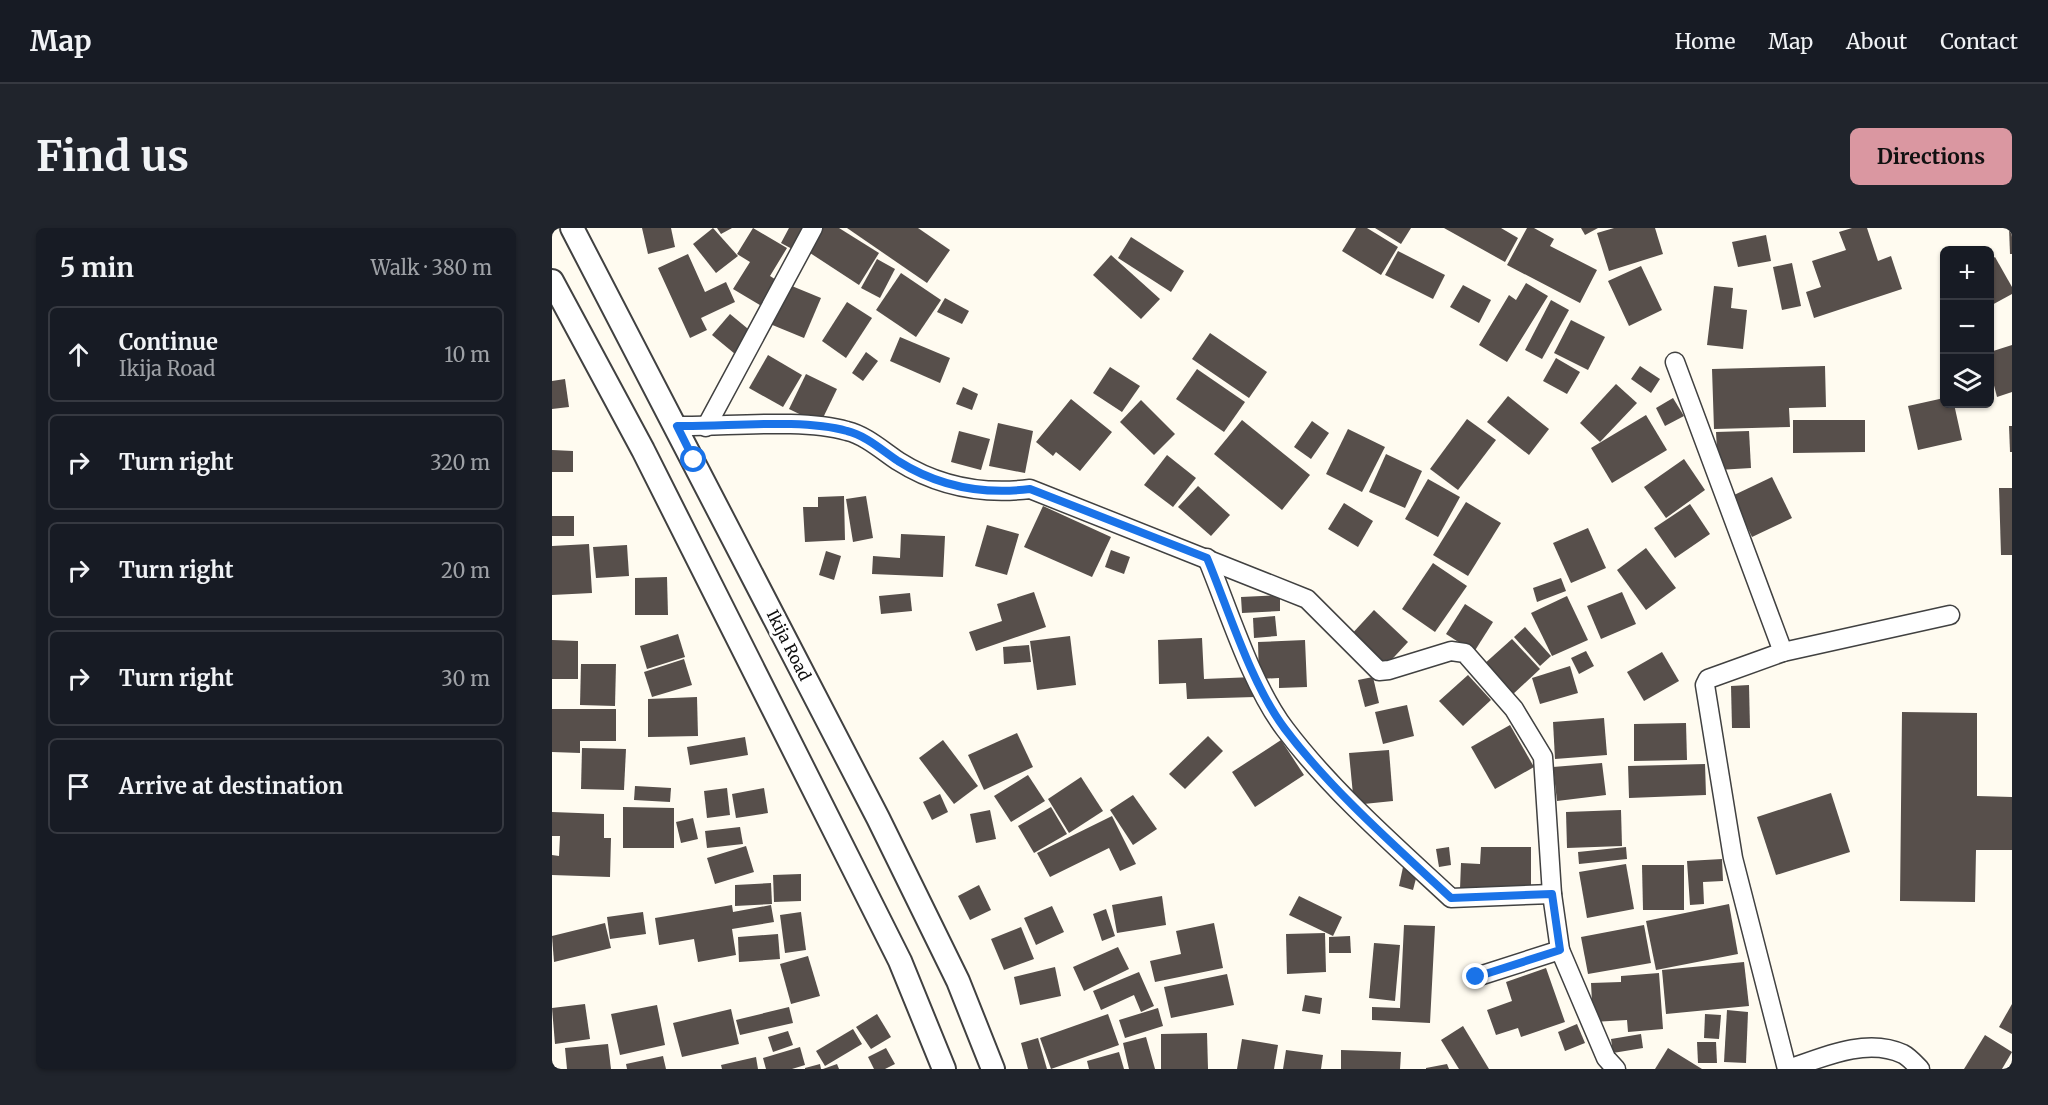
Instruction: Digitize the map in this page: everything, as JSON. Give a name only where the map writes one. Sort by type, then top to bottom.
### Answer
[{"type":"street","name":"Ikija Road","points":[[573,228],[677,426],[908,879],[958,981],[993,1069]]},
{"type":"street","points":[[706,427],[813,228]]},
{"type":"street","points":[[552,281],[643,450],[900,961],[944,1069]]},
{"type":"street","points":[[1675,362],[1783,652]]},
{"type":"street","points":[[677,426],[811,426],[849,431],[922,477],[966,489],[999,493],[1030,489],[1307,599],[1379,671],[1450,651],[1465,653],[1514,709],[1543,757],[1552,894],[1560,950],[1606,1058],[1616,1069]]},
{"type":"street","points":[[1207,558],[1259,685],[1284,728],[1366,819],[1451,898],[1552,894]]},
{"type":"street","points":[[1920,1069],[1903,1054],[1874,1047],[1840,1052],[1788,1069],[1733,858],[1705,691],[1708,679],[1783,652],[1950,615]]},
{"type":"street","points":[[1476,977],[1560,950]]},
{"type":"building","points":[[642,228],[671,228],[675,247],[648,254]]},
{"type":"building","points":[[713,228],[738,256],[716,273],[693,244]]},
{"type":"building","points":[[717,228],[732,228],[721,234]]},
{"type":"building","points":[[753,228],[787,248],[770,276],[781,283],[765,308],[733,289],[750,262],[737,254]]},
{"type":"building","points":[[789,228],[806,228],[794,250],[781,243]]},
{"type":"building","points":[[822,228],[839,228],[879,253],[859,285],[807,251]]},
{"type":"building","points":[[847,228],[918,228],[950,250],[927,283]]},
{"type":"building","points":[[1356,228],[1367,228],[1398,247],[1381,275],[1342,251]]},
{"type":"building","points":[[1375,228],[1411,228],[1401,244]]},
{"type":"building","points":[[1444,228],[1501,228],[1518,238],[1505,262]]},
{"type":"building","points":[[1527,228],[1534,228],[1554,239],[1550,246],[1597,270],[1580,303],[1507,265]]},
{"type":"building","points":[[1581,228],[1598,228],[1585,235]]},
{"type":"building","points":[[1614,228],[1655,228],[1663,254],[1609,271],[1597,233]]},
{"type":"building","points":[[1852,228],[1867,228],[1878,261],[1891,256],[1902,289],[1814,318],[1806,292],[1821,287],[1812,261],[1846,250],[1839,232]]},
{"type":"building","points":[[2009,228],[2012,228],[2012,254],[2010,254]]},
{"type":"building","points":[[1766,235],[1771,261],[1738,267],[1732,242]]},
{"type":"building","points":[[1131,237],[1184,271],[1171,292],[1118,258]]},
{"type":"building","points":[[1398,251],[1445,275],[1433,299],[1385,275]]},
{"type":"building","points":[[688,254],[705,292],[726,282],[735,302],[701,318],[707,330],[690,338],[658,268]]},
{"type":"building","points":[[1111,255],[1160,299],[1141,319],[1093,275]]},
{"type":"building","points":[[1994,258],[2012,287],[2012,294],[1994,304],[1994,300]]},
{"type":"building","points":[[877,259],[895,269],[880,298],[861,288]]},
{"type":"building","points":[[1792,263],[1801,306],[1782,310],[1773,267]]},
{"type":"building","points":[[1641,266],[1662,310],[1629,326],[1608,281]]},
{"type":"building","points":[[901,273],[941,300],[916,337],[876,310]]},
{"type":"building","points":[[1526,283],[1548,296],[1507,362],[1479,345],[1509,295],[1516,300]]},
{"type":"building","points":[[787,284],[821,298],[804,338],[770,324]]},
{"type":"building","points":[[1463,285],[1491,300],[1479,323],[1450,307]]},
{"type":"building","points":[[1714,286],[1733,288],[1731,308],[1747,310],[1743,349],[1707,345]]},
{"type":"building","points":[[945,298],[969,311],[962,324],[937,312]]},
{"type":"building","points":[[1551,300],[1569,310],[1542,359],[1525,350]]},
{"type":"building","points":[[847,302],[872,318],[846,358],[822,341]]},
{"type":"building","points":[[730,314],[753,333],[735,354],[712,335]]},
{"type":"building","points":[[1571,320],[1605,337],[1588,370],[1554,353]]},
{"type":"building","points":[[1210,333],[1267,372],[1249,398],[1192,359]]},
{"type":"building","points":[[900,337],[950,358],[940,383],[890,361]]},
{"type":"building","points":[[2012,345],[2012,392],[1997,397],[1994,385],[1994,351]]},
{"type":"building","points":[[866,352],[878,361],[863,381],[852,373]]},
{"type":"building","points":[[768,355],[802,375],[783,407],[749,388]]},
{"type":"building","points":[[1556,358],[1580,372],[1567,394],[1543,381]]},
{"type":"building","points":[[1640,366],[1660,379],[1651,393],[1631,379]]},
{"type":"building","points":[[1825,366],[1826,407],[1789,408],[1790,427],[1714,429],[1712,369]]},
{"type":"building","points":[[1110,367],[1140,386],[1122,412],[1093,393]]},
{"type":"building","points":[[1197,369],[1245,402],[1224,432],[1176,399]]},
{"type":"building","points":[[806,374],[837,389],[820,424],[789,409]]},
{"type":"building","points":[[565,379],[569,407],[552,409],[552,381]]},
{"type":"building","points":[[1616,384],[1637,403],[1600,442],[1580,423]]},
{"type":"building","points":[[963,387],[978,394],[972,410],[956,404]]},
{"type":"building","points":[[1508,396],[1549,429],[1529,455],[1487,422]]},
{"type":"building","points":[[1673,398],[1684,416],[1665,426],[1656,408]]},
{"type":"building","points":[[1071,399],[1112,432],[1080,471],[1056,452],[1053,456],[1036,442]]},
{"type":"building","points":[[1940,399],[1940,408],[1955,408],[1962,440],[1918,450],[1908,406]]},
{"type":"building","points":[[1141,400],[1175,434],[1154,455],[1120,422]]},
{"type":"building","points":[[1646,415],[1667,450],[1612,483],[1591,448]]},
{"type":"building","points":[[1467,419],[1496,440],[1458,490],[1430,469]]},
{"type":"building","points":[[1242,420],[1310,475],[1282,510],[1214,454]]},
{"type":"building","points":[[1793,420],[1865,420],[1865,452],[1793,453]]},
{"type":"building","points":[[1312,421],[1329,433],[1311,459],[1294,447]]},
{"type":"building","points":[[998,423],[1033,431],[1025,473],[989,466]]},
{"type":"building","points":[[2009,426],[2012,426],[2012,452],[2010,452]]},
{"type":"building","points":[[1348,429],[1385,447],[1362,492],[1326,474]]},
{"type":"building","points":[[959,431],[990,439],[981,470],[951,462]]},
{"type":"building","points":[[1749,431],[1751,468],[1718,470],[1716,432]]},
{"type":"building","points":[[552,450],[573,451],[573,472],[552,472]]},
{"type":"building","points":[[1386,454],[1422,471],[1405,508],[1369,492]]},
{"type":"building","points":[[1167,455],[1196,478],[1173,507],[1144,485]]},
{"type":"building","points":[[1684,459],[1705,490],[1666,518],[1644,487]]},
{"type":"building","points":[[1772,477],[1792,518],[1752,537],[1732,496]]},
{"type":"building","points":[[1428,479],[1460,497],[1438,537],[1405,519]]},
{"type":"building","points":[[1198,486],[1230,515],[1211,536],[1178,507]]},
{"type":"building","points":[[1999,488],[2012,488],[2012,555],[2001,555]]},
{"type":"building","points":[[844,496],[845,540],[805,542],[803,507],[818,507],[818,497]]},
{"type":"building","points":[[866,496],[873,538],[853,542],[846,499]]},
{"type":"building","points":[[1466,502],[1501,523],[1468,576],[1433,555]]},
{"type":"building","points":[[1344,503],[1373,521],[1358,547],[1328,529]]},
{"type":"building","points":[[1690,504],[1710,534],[1675,558],[1654,528]]},
{"type":"building","points":[[1043,506],[1111,537],[1092,577],[1024,547]]},
{"type":"building","points":[[552,516],[574,516],[574,536],[552,536]]},
{"type":"building","points":[[987,525],[1019,534],[1007,575],[975,566]]},
{"type":"building","points":[[1588,528],[1606,568],[1571,583],[1553,543]]},
{"type":"building","points":[[901,534],[945,536],[943,577],[872,574],[873,556],[900,558]]},
{"type":"building","points":[[589,544],[592,593],[552,595],[552,546]]},
{"type":"building","points":[[627,545],[629,576],[596,578],[593,547]]},
{"type":"building","points":[[1646,548],[1676,588],[1646,610],[1617,570]]},
{"type":"building","points":[[1111,550],[1130,557],[1124,574],[1105,567]]},
{"type":"building","points":[[826,551],[841,556],[834,580],[819,575]]},
{"type":"building","points":[[1433,563],[1467,586],[1435,632],[1402,609]]},
{"type":"building","points":[[667,577],[668,615],[635,615],[635,578]]},
{"type":"building","points":[[1561,578],[1566,591],[1537,602],[1533,588]]},
{"type":"building","points":[[1034,592],[1046,627],[976,651],[969,632],[1002,621],[997,604]]},
{"type":"building","points":[[1622,592],[1636,624],[1601,639],[1587,606]]},
{"type":"building","points":[[910,593],[912,611],[881,614],[879,596]]},
{"type":"building","points":[[1280,595],[1280,611],[1242,613],[1241,597]]},
{"type":"building","points":[[1567,596],[1588,640],[1552,656],[1531,613]]},
{"type":"building","points":[[1465,604],[1493,622],[1474,652],[1446,634]]},
{"type":"building","points":[[1374,610],[1408,642],[1383,669],[1349,637]]},
{"type":"building","points":[[1275,616],[1277,636],[1254,638],[1253,618]]},
{"type":"building","points":[[1525,627],[1551,656],[1540,666],[1514,637]]},
{"type":"building","points":[[678,634],[685,657],[647,669],[640,646]]},
{"type":"building","points":[[1070,636],[1076,685],[1037,690],[1030,641]]},
{"type":"building","points":[[1202,638],[1204,679],[1254,677],[1255,697],[1187,699],[1186,683],[1159,684],[1158,640]]},
{"type":"building","points":[[1512,639],[1540,669],[1511,696],[1483,665]]},
{"type":"building","points":[[552,640],[578,641],[578,679],[552,679]]},
{"type":"building","points":[[1305,640],[1307,687],[1279,688],[1279,678],[1259,679],[1258,642]]},
{"type":"building","points":[[1029,645],[1031,662],[1004,664],[1003,647]]},
{"type":"building","points":[[1586,651],[1594,666],[1579,674],[1571,658]]},
{"type":"building","points":[[1662,652],[1679,681],[1644,701],[1627,672]]},
{"type":"building","points":[[684,659],[692,685],[652,697],[644,672]]},
{"type":"building","points":[[581,664],[616,664],[615,706],[580,705]]},
{"type":"building","points":[[1570,666],[1578,693],[1540,704],[1532,678]]},
{"type":"building","points":[[1468,675],[1491,700],[1463,726],[1439,701]]},
{"type":"building","points":[[1373,677],[1379,703],[1365,707],[1358,680]]},
{"type":"building","points":[[1749,685],[1750,728],[1732,728],[1731,686]]},
{"type":"building","points":[[697,697],[698,736],[648,737],[648,699]]},
{"type":"building","points":[[1407,705],[1414,736],[1383,744],[1375,712]]},
{"type":"building","points":[[552,709],[616,709],[616,741],[580,741],[580,753],[552,752]]},
{"type":"building","points":[[1902,712],[1977,713],[1977,796],[2012,797],[2012,850],[1976,850],[1975,902],[1900,901]]},
{"type":"building","points":[[1604,718],[1607,755],[1555,759],[1553,722]]},
{"type":"building","points":[[1686,723],[1687,760],[1634,761],[1634,724]]},
{"type":"building","points":[[1510,725],[1534,767],[1495,789],[1471,747]]},
{"type":"building","points":[[1017,733],[1033,767],[984,790],[968,755]]},
{"type":"building","points":[[1208,736],[1223,751],[1185,789],[1169,774]]},
{"type":"building","points":[[745,737],[748,755],[690,765],[687,747]]},
{"type":"building","points":[[943,740],[978,786],[954,804],[919,758]]},
{"type":"building","points":[[1281,740],[1304,775],[1255,807],[1232,772]]},
{"type":"building","points":[[582,748],[626,749],[624,790],[581,789]]},
{"type":"building","points":[[1389,750],[1393,801],[1354,805],[1349,753]]},
{"type":"building","points":[[1602,763],[1606,795],[1557,801],[1553,767]]},
{"type":"building","points":[[1705,764],[1706,795],[1629,798],[1628,766]]},
{"type":"building","points":[[1028,775],[1045,801],[1011,822],[994,796]]},
{"type":"building","points":[[1081,777],[1103,811],[1069,833],[1048,799]]},
{"type":"building","points":[[635,786],[671,788],[670,802],[634,800]]},
{"type":"building","points":[[727,788],[730,815],[707,818],[704,791]]},
{"type":"building","points":[[764,788],[768,813],[736,818],[732,794]]},
{"type":"building","points":[[1831,793],[1850,852],[1776,875],[1757,817]]},
{"type":"building","points":[[940,794],[948,812],[932,820],[923,802]]},
{"type":"building","points":[[1133,795],[1157,829],[1133,845],[1110,810]]},
{"type":"building","points":[[623,807],[674,808],[674,848],[623,848]]},
{"type":"building","points":[[1051,807],[1067,834],[1034,853],[1018,826]]},
{"type":"building","points":[[990,810],[996,839],[976,843],[970,814]]},
{"type":"building","points":[[1621,810],[1622,846],[1567,848],[1566,812]]},
{"type":"building","points":[[552,812],[604,814],[604,838],[611,838],[610,877],[552,875],[552,855],[559,856],[560,836],[552,836]]},
{"type":"building","points":[[1112,816],[1136,864],[1120,871],[1109,848],[1050,877],[1037,853]]},
{"type":"building","points":[[693,818],[698,839],[681,843],[676,822]]},
{"type":"building","points":[[740,827],[743,844],[707,848],[705,831]]},
{"type":"building","points":[[746,846],[754,872],[715,884],[707,858]]},
{"type":"building","points":[[1449,847],[1451,865],[1439,867],[1436,849]]},
{"type":"building","points":[[1481,847],[1531,847],[1531,890],[1460,889],[1461,863],[1480,864]]},
{"type":"building","points":[[1626,847],[1627,859],[1579,864],[1578,852]]},
{"type":"building","points":[[1722,859],[1723,881],[1703,882],[1704,904],[1690,905],[1687,861]]},
{"type":"building","points":[[1626,864],[1634,909],[1587,918],[1579,872]]},
{"type":"building","points":[[1642,865],[1684,865],[1684,910],[1643,910]]},
{"type":"building","points":[[1403,867],[1418,871],[1413,890],[1399,886]]},
{"type":"building","points":[[801,874],[801,901],[774,902],[773,875]]},
{"type":"building","points":[[771,883],[772,904],[735,906],[735,885]]},
{"type":"building","points":[[979,885],[991,910],[970,920],[958,896]]},
{"type":"building","points":[[1162,896],[1166,925],[1117,933],[1112,905]]},
{"type":"building","points":[[1299,896],[1342,917],[1333,936],[1289,915]]},
{"type":"building","points":[[1729,904],[1738,954],[1656,970],[1646,921]]},
{"type":"building","points":[[732,905],[733,912],[771,905],[774,922],[732,929],[736,955],[698,962],[694,939],[659,945],[655,918]]},
{"type":"building","points":[[1052,906],[1064,932],[1036,945],[1024,918]]},
{"type":"building","points":[[1106,909],[1115,936],[1102,941],[1093,914]]},
{"type":"building","points":[[643,912],[646,934],[610,939],[607,917]]},
{"type":"building","points":[[801,912],[806,950],[785,953],[780,915]]},
{"type":"building","points":[[605,923],[611,948],[554,962],[552,936]]},
{"type":"building","points":[[1214,923],[1223,968],[1155,982],[1150,961],[1181,954],[1176,931]]},
{"type":"building","points":[[1404,925],[1435,926],[1430,1023],[1372,1020],[1372,1007],[1400,1008]]},
{"type":"building","points":[[1644,925],[1651,963],[1588,974],[1581,937]]},
{"type":"building","points":[[1021,927],[1034,959],[1004,970],[991,939]]},
{"type":"building","points":[[1325,933],[1326,972],[1287,974],[1286,934]]},
{"type":"building","points":[[778,934],[780,959],[739,962],[738,937]]},
{"type":"building","points":[[1350,936],[1351,953],[1329,953],[1329,937]]},
{"type":"building","points":[[1374,943],[1400,945],[1395,1001],[1369,998]]},
{"type":"building","points":[[1118,947],[1129,969],[1084,991],[1073,967]]},
{"type":"building","points":[[808,956],[820,996],[791,1004],[780,964]]},
{"type":"building","points":[[1744,962],[1749,1006],[1666,1014],[1662,970]]},
{"type":"building","points":[[1055,967],[1061,996],[1020,1005],[1014,977]]},
{"type":"building","points":[[1546,968],[1565,1022],[1521,1037],[1518,1028],[1496,1035],[1487,1010],[1512,1001],[1506,982]]},
{"type":"building","points":[[1139,972],[1154,1006],[1141,1012],[1134,995],[1101,1010],[1093,991]]},
{"type":"building","points":[[1659,973],[1663,1029],[1628,1032],[1627,1020],[1593,1022],[1591,983],[1621,982],[1621,976]]},
{"type":"building","points":[[1227,974],[1234,1005],[1171,1018],[1164,987]]},
{"type":"building","points":[[1305,995],[1322,998],[1320,1014],[1302,1011]]},
{"type":"building","points":[[585,1004],[590,1039],[555,1044],[552,1008]]},
{"type":"building","points":[[2012,1004],[2012,1034],[1999,1027]]},
{"type":"building","points":[[657,1005],[665,1045],[620,1055],[611,1014]]},
{"type":"building","points":[[789,1007],[793,1023],[740,1035],[736,1020]]},
{"type":"building","points":[[1158,1008],[1163,1026],[1125,1038],[1119,1020]]},
{"type":"building","points":[[731,1009],[739,1044],[682,1057],[673,1023]]},
{"type":"building","points":[[1727,1010],[1748,1012],[1746,1063],[1724,1062]]},
{"type":"building","points":[[877,1014],[891,1037],[871,1049],[856,1027]]},
{"type":"building","points":[[1108,1014],[1119,1045],[1051,1069],[1040,1038]]},
{"type":"building","points":[[1705,1014],[1721,1015],[1719,1039],[1704,1038]]},
{"type":"building","points":[[1577,1024],[1585,1043],[1565,1051],[1558,1032]]},
{"type":"building","points":[[1463,1026],[1489,1069],[1459,1069],[1441,1040]]},
{"type":"building","points":[[853,1029],[862,1044],[825,1066],[816,1051]]},
{"type":"building","points":[[788,1031],[793,1045],[773,1052],[768,1037]]},
{"type":"building","points":[[1207,1033],[1208,1069],[1161,1069],[1161,1034]]},
{"type":"building","points":[[1641,1034],[1643,1048],[1613,1053],[1611,1039]]},
{"type":"building","points":[[1985,1035],[2012,1052],[2002,1069],[1964,1069]]},
{"type":"building","points":[[1146,1037],[1155,1069],[1129,1069],[1123,1043]]},
{"type":"building","points":[[1038,1038],[1047,1069],[1028,1069],[1021,1043]]},
{"type":"building","points":[[1242,1039],[1278,1045],[1274,1069],[1237,1069]]},
{"type":"building","points":[[1697,1042],[1716,1042],[1717,1063],[1698,1063]]},
{"type":"building","points":[[608,1044],[611,1069],[567,1069],[565,1048]]},
{"type":"building","points":[[800,1047],[805,1065],[792,1069],[766,1069],[763,1058]]},
{"type":"building","points":[[886,1048],[895,1064],[885,1069],[874,1069],[868,1057]]},
{"type":"building","points":[[1668,1048],[1702,1069],[1655,1069]]},
{"type":"building","points":[[1286,1050],[1323,1055],[1321,1069],[1283,1069]]},
{"type":"building","points":[[1341,1050],[1401,1052],[1400,1069],[1341,1069]]},
{"type":"building","points":[[1119,1052],[1124,1069],[1089,1069],[1087,1061]]},
{"type":"building","points":[[663,1056],[666,1069],[627,1069],[626,1064]]},
{"type":"building","points":[[756,1057],[758,1069],[722,1069],[721,1065]]},
{"type":"building","points":[[820,1064],[821,1069],[805,1069],[805,1068]]},
{"type":"building","points":[[837,1064],[839,1069],[823,1069]]},
{"type":"building","points":[[1447,1064],[1449,1069],[1426,1069],[1426,1068]]},
{"type":"route","points":[[694,460],[677,426],[811,426],[849,431],[922,477],[966,489],[999,493],[1030,489],[1207,558],[1259,685],[1284,728],[1366,819],[1451,898],[1552,894],[1560,950],[1476,977]]}]
